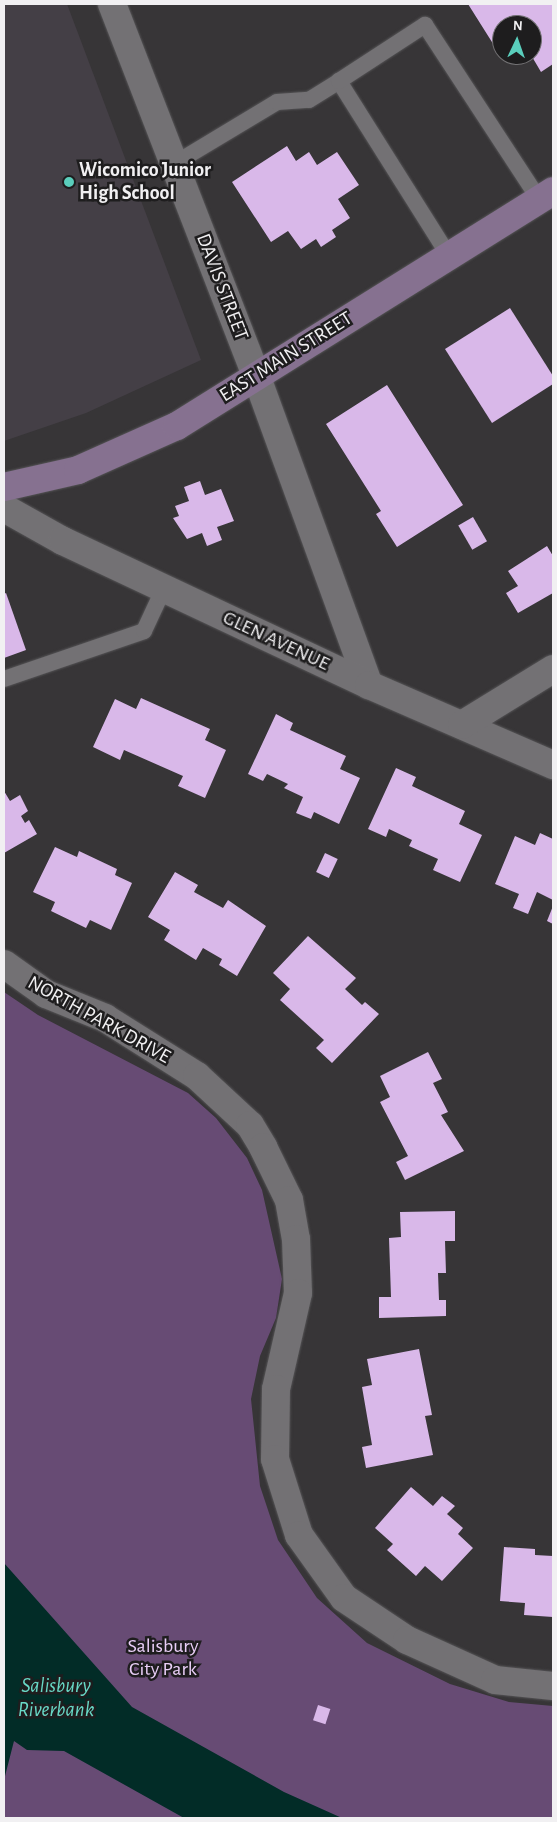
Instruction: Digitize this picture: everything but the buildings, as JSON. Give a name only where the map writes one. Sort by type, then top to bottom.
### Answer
[{"type":"main road","name":"EAST MAIN STREET","points":[[4,487],[78,470],[128,451],[177,426],[546,195]]},
{"type":"street","name":"DAVIS STREET","points":[[112,4],[256,375],[369,685]]},
{"type":"street","name":"GLEN AVENUE","points":[[4,508],[164,588],[369,685],[553,766]]},
{"type":"street","points":[[462,725],[553,669]]},
{"type":"street","name":"NORTH PARK DRIVE","points":[[4,964],[46,994],[104,1018],[197,1076],[250,1125],[263,1147],[289,1200],[298,1284],[276,1389],[275,1460],[299,1535],[344,1598],[407,1640],[495,1680],[553,1686]]},
{"type":"lane","points":[[174,164],[277,102],[309,100],[425,25],[546,195]]},
{"type":"lane","points":[[339,81],[448,256]]},
{"type":"lane","points":[[4,679],[144,631],[164,588]]},
{"type":"shaded area","name":"Wicomico Junior High School","points":[[4,4],[67,4],[201,360],[86,413],[4,441]]},
{"type":"green space","name":"Salisbury City Park","points":[[4,992],[38,1015],[188,1093],[216,1118],[247,1158],[262,1190],[282,1279],[276,1318],[260,1356],[251,1399],[260,1486],[278,1540],[317,1598],[367,1643],[450,1684],[509,1702],[553,1706],[553,1818],[4,1818]]},
{"type":"water","name":"Salisbury Riverbank","points":[[4,1563],[132,1707],[284,1792],[342,1818],[184,1818],[64,1751],[27,1750],[14,1741],[4,1780]]},
{"type":"place","name":"Wicomico Junior High School","points":[[69,182]]}]
